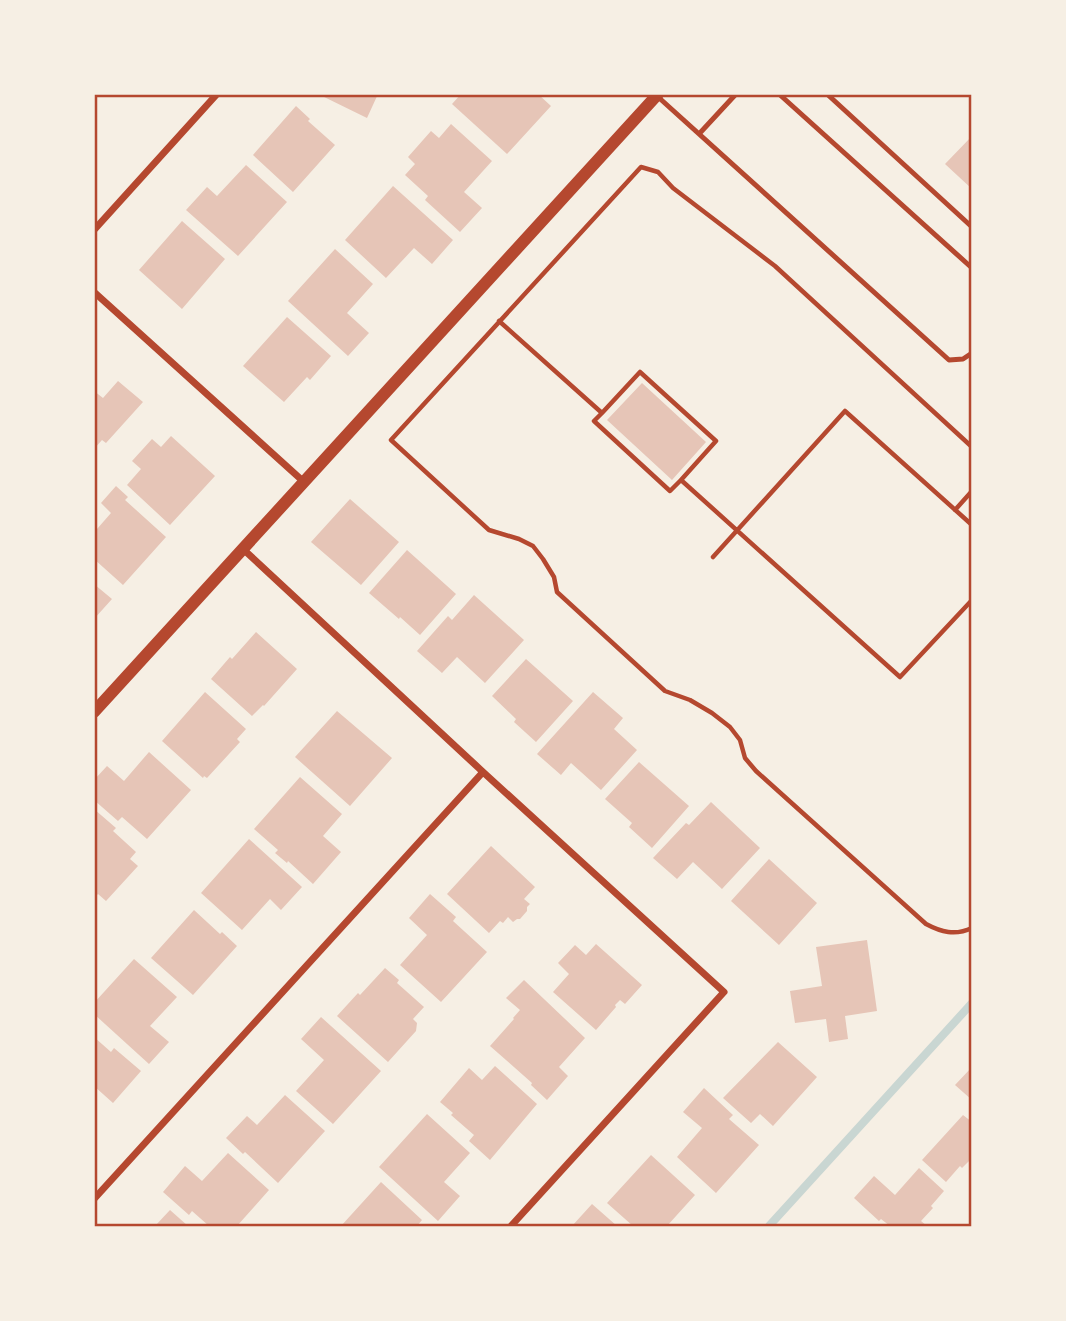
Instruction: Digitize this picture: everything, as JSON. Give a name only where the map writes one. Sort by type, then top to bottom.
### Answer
[{"type":"street","points":[[94,230],[217,94]]},
{"type":"street","points":[[94,712],[657,95]]},
{"type":"street","points":[[94,292],[304,482]]},
{"type":"street","points":[[243,549],[724,992],[511,1227]]},
{"type":"street","points":[[94,1199],[483,772]]},
{"type":"lane","points":[[699,134],[736,94]]},
{"type":"lane","points":[[779,94],[971,268]]},
{"type":"lane","points":[[827,94],[971,227]]},
{"type":"lane","points":[[657,95],[949,360],[962,359],[971,353]]},
{"type":"path","points":[[971,447],[775,266],[673,188],[657,172],[641,167],[391,440],[489,530],[533,546],[554,578],[557,592],[665,691],[690,700],[730,727],[740,740],[745,758],[756,771],[926,924],[940,932],[964,932],[971,928]]},
{"type":"path","points":[[499,321],[602,413]]},
{"type":"path","points":[[640,372],[716,441],[670,491],[594,421],[602,413],[640,372]]},
{"type":"path","points":[[713,557],[845,411],[971,525]]},
{"type":"path","points":[[681,480],[900,677],[971,600]]},
{"type":"path","points":[[955,510],[971,491]]},
{"type":"building","points":[[318,94],[378,94],[367,118]]},
{"type":"building","points":[[461,94],[538,94],[551,106],[507,154],[452,104]]},
{"type":"building","points":[[296,106],[310,119],[308,121],[335,145],[293,192],[253,155]]},
{"type":"building","points":[[451,124],[492,161],[464,192],[482,208],[460,232],[425,200],[428,196],[405,175],[415,164],[408,157],[431,131],[439,138]]},
{"type":"building","points":[[972,136],[972,189],[945,164]]},
{"type":"building","points":[[246,165],[287,202],[238,256],[186,210],[207,187],[217,196]]},
{"type":"building","points":[[393,186],[453,240],[432,264],[414,248],[386,278],[345,240]]},
{"type":"building","points":[[182,221],[225,259],[182,309],[139,270]]},
{"type":"building","points":[[335,249],[373,284],[347,313],[369,333],[348,356],[288,301]]},
{"type":"building","points":[[287,317],[331,356],[310,380],[307,377],[284,402],[243,366]]},
{"type":"building","points":[[118,381],[143,402],[106,443],[102,440],[94,449],[94,391],[103,398]]},
{"type":"building","points":[[642,383],[706,442],[672,480],[607,420]]},
{"type":"building","points":[[171,436],[215,476],[170,525],[127,485],[141,469],[132,461],[152,439],[161,447]]},
{"type":"building","points":[[116,486],[128,497],[125,500],[166,537],[123,585],[94,559],[94,527],[97,529],[111,513],[101,503]]},
{"type":"building","points":[[350,499],[399,542],[361,585],[311,542]]},
{"type":"building","points":[[407,550],[456,594],[420,635],[369,593]]},
{"type":"building","points":[[94,584],[112,599],[94,619]]},
{"type":"building","points":[[474,595],[524,640],[485,683],[457,657],[442,673],[417,651],[448,616],[452,620]]},
{"type":"building","points":[[256,632],[297,669],[252,716],[211,679]]},
{"type":"building","points":[[526,659],[573,701],[536,742],[492,696]]},
{"type":"building","points":[[205,692],[246,729],[237,739],[240,742],[207,778],[203,778],[162,741]]},
{"type":"building","points":[[593,692],[623,718],[614,729],[637,750],[601,790],[571,763],[561,775],[537,754]]},
{"type":"building","points":[[337,711],[392,758],[350,806],[295,757]]},
{"type":"building","points":[[149,752],[191,790],[147,839],[122,817],[118,821],[94,800],[94,780],[107,766],[124,781]]},
{"type":"building","points":[[639,762],[689,806],[652,848],[629,827],[632,823],[605,799]]},
{"type":"building","points":[[300,777],[342,814],[323,836],[341,852],[313,884],[275,853],[278,850],[254,829]]},
{"type":"building","points":[[711,802],[760,848],[722,889],[693,862],[677,879],[653,858],[686,823],[689,825]]},
{"type":"building","points":[[94,809],[116,828],[113,831],[136,852],[130,859],[138,866],[106,901],[98,894],[94,898]]},
{"type":"building","points":[[249,839],[302,887],[281,910],[270,899],[242,930],[201,893]]},
{"type":"building","points":[[491,846],[535,887],[524,899],[530,904],[520,919],[513,922],[508,917],[489,933],[447,894]]},
{"type":"building","points":[[769,859],[817,903],[779,945],[731,901]]},
{"type":"building","points":[[430,894],[456,917],[453,921],[487,952],[441,1002],[400,965],[427,935],[409,918]]},
{"type":"building","points":[[194,910],[237,946],[193,995],[151,958]]},
{"type":"building","points":[[867,940],[877,1011],[845,1016],[848,1039],[829,1042],[826,1019],[795,1023],[790,991],[822,986],[816,947]]},
{"type":"building","points":[[596,944],[642,985],[625,1004],[620,1000],[596,1030],[553,992],[569,974],[558,963],[575,945],[586,955]]},
{"type":"building","points":[[134,959],[177,997],[150,1026],[169,1042],[149,1064],[94,1014],[94,1003]]},
{"type":"building","points":[[385,968],[399,980],[397,983],[424,1007],[413,1019],[417,1023],[416,1031],[388,1062],[337,1016]]},
{"type":"building","points":[[524,980],[585,1038],[559,1067],[568,1076],[547,1100],[490,1046],[520,1010],[506,998]]},
{"type":"building","points":[[321,1017],[381,1071],[333,1124],[296,1091],[324,1060],[301,1039]]},
{"type":"building","points":[[94,1037],[111,1052],[114,1048],[141,1071],[113,1103],[94,1086]]},
{"type":"building","points":[[778,1042],[817,1077],[773,1126],[760,1114],[751,1123],[723,1098]]},
{"type":"building","points":[[495,1066],[537,1104],[490,1160],[469,1141],[474,1135],[440,1102],[469,1068],[482,1080]]},
{"type":"building","points":[[972,1067],[972,1100],[955,1085]]},
{"type":"building","points":[[704,1088],[733,1115],[729,1119],[759,1145],[716,1193],[677,1157],[702,1128],[683,1112]]},
{"type":"building","points":[[285,1095],[325,1131],[278,1183],[226,1138],[247,1116],[257,1125]]},
{"type":"building","points":[[427,1114],[470,1153],[444,1182],[460,1196],[438,1221],[379,1167]]},
{"type":"building","points":[[963,1115],[972,1122],[972,1158],[962,1168],[960,1166],[946,1182],[922,1160]]},
{"type":"building","points":[[228,1153],[269,1190],[237,1226],[209,1226],[192,1211],[189,1215],[163,1192],[185,1166],[202,1181]]},
{"type":"building","points":[[651,1155],[695,1195],[667,1226],[633,1226],[607,1203]]},
{"type":"building","points":[[919,1168],[944,1191],[921,1221],[927,1226],[890,1226],[881,1219],[879,1221],[854,1198],[874,1176],[895,1195]]},
{"type":"building","points":[[381,1182],[422,1220],[417,1226],[341,1226]]},
{"type":"building","points":[[592,1204],[617,1226],[572,1226]]},
{"type":"building","points":[[170,1210],[188,1226],[155,1226]]},
{"type":"waterway","points":[[769,1226],[972,1003]]}]
